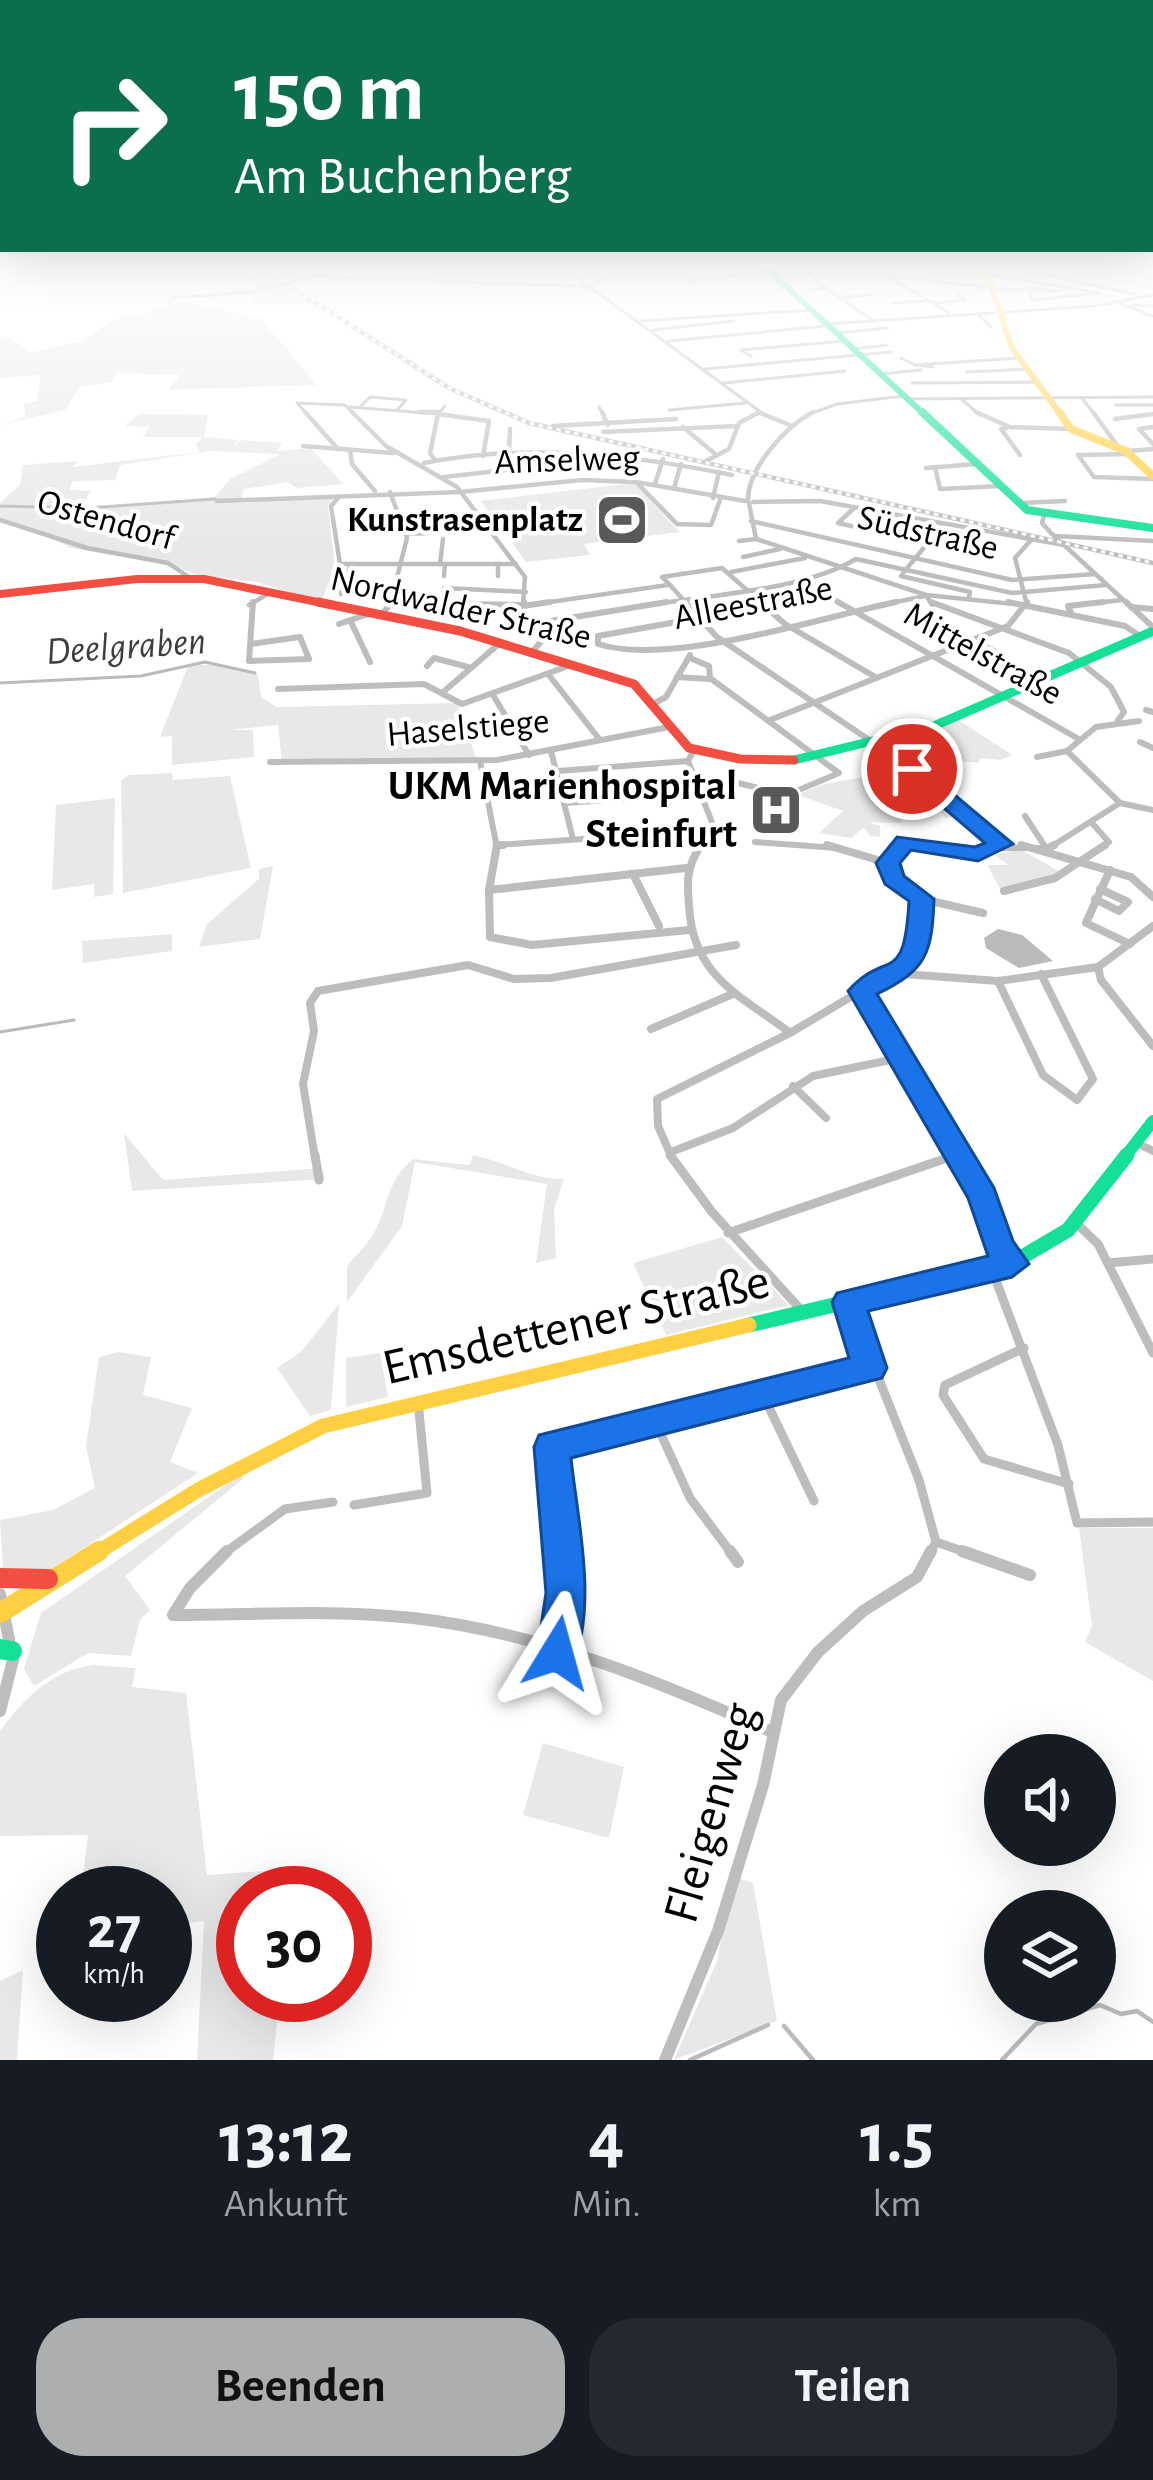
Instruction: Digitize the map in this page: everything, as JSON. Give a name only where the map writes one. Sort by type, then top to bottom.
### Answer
[{"type":"street","points":[[694,362],[759,412],[792,426]]},
{"type":"street","points":[[704,370],[777,362]]},
{"type":"street","points":[[787,362],[800,373]]},
{"type":"street","points":[[867,362],[1020,503],[1047,520],[1153,528]]},
{"type":"street","points":[[906,362],[914,368]]},
{"type":"street","points":[[880,374],[937,362]]},
{"type":"street","points":[[962,362],[1028,370]]},
{"type":"street","points":[[1024,362],[1071,429]]},
{"type":"street","points":[[924,366],[933,368],[979,421],[1071,429],[1125,451]]},
{"type":"street","points":[[722,383],[845,370]]},
{"type":"street","points":[[967,372],[1028,370]]},
{"type":"street","points":[[912,383],[1028,370]]},
{"type":"street","points":[[1130,389],[1153,413]]},
{"type":"street","points":[[360,407],[370,397],[406,400],[397,410]]},
{"type":"street","points":[[756,539],[748,501],[750,480],[767,468],[777,441],[792,426],[847,401],[1137,397],[1153,401]]},
{"type":"street","points":[[1082,398],[1125,451],[1150,472]]},
{"type":"street","points":[[379,409],[388,399]]},
{"type":"street","points":[[659,401],[714,453]]},
{"type":"street","points":[[1131,417],[1115,403],[1153,401]]},
{"type":"street","points":[[416,412],[424,403]]},
{"type":"street","points":[[668,410],[748,403]]},
{"type":"street","points":[[338,449],[296,405],[348,408],[401,454],[459,489],[518,564],[526,592],[523,605],[543,639],[533,651]]},
{"type":"street","points":[[435,461],[430,453],[438,414],[445,406]]},
{"type":"street","points":[[598,407],[611,431]]},
{"type":"street","points":[[348,408],[489,421],[483,455]]},
{"type":"street","points":[[603,432],[737,426],[759,412]]},
{"type":"street","points":[[1115,419],[1153,413]]},
{"type":"street","points":[[553,426],[676,419]]},
{"type":"street","points":[[706,461],[730,447],[737,426]]},
{"type":"street","points":[[1007,427],[1001,429],[1019,455]]},
{"type":"street","points":[[1150,472],[1094,477],[1078,455],[1153,446],[1139,429],[1153,427]]},
{"type":"street","points":[[509,452],[510,430]]},
{"type":"street","points":[[302,446],[401,454]]},
{"type":"street","points":[[350,450],[350,460],[375,491]]},
{"type":"street","points":[[423,464],[520,451],[644,455],[732,475]]},
{"type":"street","points":[[520,451],[546,481]]},
{"type":"street","points":[[644,455],[636,482],[677,524],[711,525],[719,472]]},
{"type":"street","points":[[655,484],[662,459]]},
{"type":"street","points":[[674,488],[681,464]]},
{"type":"street","points":[[976,464],[931,468],[940,489],[1001,486]]},
{"type":"street","points":[[443,477],[533,466],[640,467]]},
{"type":"street","points":[[692,493],[698,471]]},
{"type":"street","name":"Amselweg","points":[[390,492],[546,481],[636,482],[717,499],[810,500],[941,527],[1064,545]]},
{"type":"street","points":[[390,492],[347,492],[331,506],[338,561],[518,564]]},
{"type":"street","points":[[217,501],[390,492]]},
{"type":"street","points":[[381,610],[405,534],[390,492]]},
{"type":"street","points":[[1020,503],[1065,501]]},
{"type":"street","points":[[854,508],[838,523],[927,544]]},
{"type":"street","name":"Ostendorf","points":[[0,520],[40,527],[84,548],[159,562],[192,579]]},
{"type":"street","points":[[1047,520],[1054,536],[1149,631]]},
{"type":"street","name":"Südstraße","points":[[751,521],[1020,581],[1095,574]]},
{"type":"street","points":[[894,583],[941,527]]},
{"type":"street","points":[[405,534],[428,533]]},
{"type":"street","points":[[1054,536],[1153,541]]},
{"type":"street","points":[[443,539],[443,576]]},
{"type":"street","points":[[740,541],[756,539],[926,596],[1028,605],[1149,631]]},
{"type":"street","points":[[1028,605],[1015,558],[1031,540]]},
{"type":"street","points":[[743,557],[782,549]]},
{"type":"street","points":[[730,572],[808,558]]},
{"type":"street","points":[[532,624],[748,589],[841,568],[856,559],[970,592],[969,597]]},
{"type":"street","points":[[341,594],[351,564]]},
{"type":"street","points":[[498,564],[498,576]]},
{"type":"street","points":[[878,678],[784,624],[722,568],[662,577],[717,637],[974,818],[1001,844]]},
{"type":"street","points":[[903,573],[1023,593],[1106,585]]},
{"type":"street","name":"Mittelstraße","points":[[804,576],[850,611],[1077,738]]},
{"type":"street","name":"Nordwalder Straße","points":[[0,594],[192,579],[381,610],[634,684],[691,755]]},
{"type":"street","points":[[339,624],[381,610],[523,605],[670,585]]},
{"type":"street","points":[[444,588],[526,592]]},
{"type":"street","points":[[251,644],[300,637],[309,658],[250,664],[250,602],[271,592]]},
{"type":"street","points":[[926,596],[933,606],[1088,663],[1118,695],[1124,712],[1118,720]]},
{"type":"street","name":"Alleestraße","points":[[701,618],[598,636],[598,644],[621,652],[685,647],[926,596]]},
{"type":"street","points":[[1071,613],[1068,605],[1123,600]]},
{"type":"street","points":[[770,720],[1004,629],[1028,605]]},
{"type":"street","points":[[701,618],[766,606]]},
{"type":"street","points":[[1130,607],[1153,609]]},
{"type":"street","points":[[351,622],[370,662]]},
{"type":"street","points":[[558,771],[691,755],[825,758],[877,749],[1088,663],[1110,642],[1149,631]]},
{"type":"street","points":[[974,641],[995,652],[986,656]]},
{"type":"street","points":[[442,693],[502,642]]},
{"type":"street","points":[[685,647],[690,658],[709,666],[710,679]]},
{"type":"street","points":[[427,666],[434,658],[468,667]]},
{"type":"street","points":[[653,704],[666,697],[690,658]]},
{"type":"street","points":[[278,688],[424,684],[462,704],[575,664]]},
{"type":"street","points":[[548,674],[600,740]]},
{"type":"street","points":[[677,677],[710,679],[825,758],[838,775],[787,795],[730,781]]},
{"type":"street","points":[[493,694],[529,755]]},
{"type":"street","points":[[1036,757],[1067,751],[1077,738],[1118,720],[1153,725]]},
{"type":"street","name":"Haselstiege","points":[[270,762],[480,761],[668,727]]},
{"type":"street","points":[[1140,742],[1153,748]]},
{"type":"street","points":[[551,751],[573,839]]},
{"type":"street","points":[[1067,751],[1120,803],[1153,810]]},
{"type":"street","points":[[691,755],[711,830],[686,868],[692,899],[689,929],[696,953],[734,993],[790,1033]]},
{"type":"street","points":[[480,761],[497,845],[488,932],[502,943],[659,927],[689,929]]},
{"type":"street","points":[[566,803],[701,794]]},
{"type":"street","points":[[1047,849],[1120,803]]},
{"type":"street","points":[[1025,816],[1047,849]]},
{"type":"street","points":[[1004,891],[1032,888],[1109,842],[1091,822]]},
{"type":"street","points":[[497,845],[711,830]]},
{"type":"street","points":[[755,842],[825,844],[888,863]]},
{"type":"street","points":[[888,863],[906,842],[978,854],[1001,844],[1047,849],[1138,880],[1153,897]]},
{"type":"street","points":[[888,863],[893,879],[922,899],[983,913]]},
{"type":"street","points":[[489,890],[686,868]]},
{"type":"street","points":[[1110,870],[1086,923],[1130,944]]},
{"type":"street","points":[[632,874],[659,927]]},
{"type":"street","points":[[1095,899],[1119,911],[1128,902],[1100,889]]},
{"type":"street","points":[[902,972],[920,943],[922,899]]},
{"type":"street","points":[[803,1312],[784,1283],[728,1233],[670,1152],[655,1109],[661,1096],[902,972],[998,981],[1098,967],[1153,926]]},
{"type":"street","points":[[319,1180],[303,1084],[314,1031],[310,1003],[318,991],[468,965],[526,980],[736,945]]},
{"type":"street","points":[[1098,967],[1102,980],[1152,1048]]},
{"type":"street","points":[[998,981],[1042,1075],[1077,1100],[1093,1079],[1041,974]]},
{"type":"street","points":[[862,991],[983,1197],[999,1246],[1012,1264]]},
{"type":"street","points":[[651,1029],[734,993]]},
{"type":"street","points":[[670,1152],[733,1129],[793,1086],[835,1070],[900,1058]]},
{"type":"street","points":[[793,1086],[826,1118]]},
{"type":"street","name":"Emsdettener Straße","points":[[3,1612],[255,1454],[339,1421],[1012,1264],[1039,1252],[1075,1222],[1153,1121]]},
{"type":"street","points":[[1137,1143],[1153,1151]]},
{"type":"street","points":[[728,1233],[958,1154]]},
{"type":"street","points":[[1075,1222],[1087,1230],[1108,1263],[1153,1353]]},
{"type":"street","points":[[1108,1263],[1153,1259]]},
{"type":"street","points":[[992,1270],[1070,1484],[1077,1523],[1153,1522]]},
{"type":"street","points":[[848,1302],[869,1368],[918,1463],[936,1542],[1030,1575]]},
{"type":"street","points":[[1024,1348],[945,1384],[943,1395],[984,1459],[1070,1484]]},
{"type":"street","points":[[557,1653],[566,1593],[552,1447],[869,1368]]},
{"type":"street","points":[[763,1394],[814,1501]]},
{"type":"street","points":[[354,1505],[427,1493],[418,1400]]},
{"type":"street","points":[[654,1419],[690,1498],[738,1562]]},
{"type":"street","points":[[333,1502],[308,1503],[270,1520],[179,1594],[173,1615],[414,1618],[494,1630],[707,1702],[772,1732]]},
{"type":"street","name":"Fleigenweg","points":[[665,2060],[712,1948],[763,1785],[781,1700],[805,1667],[863,1611],[917,1577],[936,1542]]},
{"type":"street","points":[[0,1578],[57,1578]]},
{"type":"street","points":[[0,1594],[10,1685],[0,1711]]},
{"type":"shaded area","points":[[0,362],[298,362],[317,385],[168,390],[181,375],[119,373],[111,382],[80,387],[65,410],[0,425],[25,417],[24,403],[37,401],[41,375],[0,378]]},
{"type":"shaded area","points":[[139,414],[208,415],[204,437],[238,440],[232,448],[241,440],[282,443],[277,451],[311,448],[343,484],[297,488],[288,482],[244,489],[241,500],[333,499],[328,505],[335,566],[321,603],[258,582],[197,575],[170,564],[71,548],[34,530],[0,523],[0,503],[20,485],[23,465],[79,461],[72,467],[200,452],[196,445],[202,437],[143,437],[149,427],[125,426]],"holes":[[[209,451],[281,454],[230,479],[215,497],[88,508],[81,506],[91,491],[69,490],[73,481],[115,480],[120,465]]]},
{"type":"shaded area","points":[[634,483],[680,532],[584,544],[590,555],[526,562],[481,501]]},
{"type":"shaded area","points":[[215,664],[258,675],[261,697],[277,707],[457,703],[476,758],[282,762],[278,725],[229,730],[253,730],[254,757],[172,765],[172,736],[160,737],[188,666]]},
{"type":"shaded area","points":[[957,719],[1012,755],[1000,760],[980,758],[979,763],[932,758],[904,742]]},
{"type":"shaded area","points":[[906,769],[968,817],[945,818],[941,811],[901,813],[901,823],[867,822],[880,826],[880,837],[870,836],[864,827],[851,838],[819,833],[843,811],[798,795],[826,784]]},
{"type":"shaded area","points":[[172,773],[173,780],[230,776],[251,868],[123,893],[121,781],[129,775]]},
{"type":"shaded area","points":[[115,798],[113,894],[94,897],[94,884],[52,890],[56,805]]},
{"type":"shaded area","points":[[1020,849],[1060,872],[1001,890],[987,865],[1008,865],[995,855]]},
{"type":"shaded area","points":[[273,866],[260,939],[199,947],[207,924],[259,879],[259,869]]},
{"type":"shaded area","points":[[998,929],[1022,935],[1053,961],[1019,968],[986,948],[984,938]]},
{"type":"shaded area","points":[[172,934],[172,951],[83,963],[82,941]]},
{"type":"shaded area","points":[[124,1133],[163,1180],[322,1168],[325,1179],[132,1191]]},
{"type":"shaded area","points":[[473,1155],[564,1179],[554,1209],[556,1258],[536,1263],[547,1184],[415,1162],[402,1226],[347,1302],[347,1266],[374,1232],[405,1167],[413,1159],[470,1165]]},
{"type":"shaded area","points":[[722,1237],[789,1305],[666,1335],[633,1263]]},
{"type":"shaded area","points":[[339,1304],[331,1410],[310,1416],[277,1368],[301,1352]]},
{"type":"shaded area","points":[[118,1352],[151,1357],[143,1395],[192,1408],[170,1462],[198,1473],[50,1570],[27,1575],[3,1570],[0,1520],[53,1510],[95,1488],[86,1446],[99,1357]]},
{"type":"shaded area","points":[[380,1353],[388,1397],[346,1407],[346,1358]]},
{"type":"shaded area","points":[[242,1474],[244,1478],[125,1576],[150,1610],[140,1620],[131,1656],[88,1653],[34,1686],[24,1669],[41,1613]]},
{"type":"shaded area","points":[[1079,1528],[1153,1528],[1153,1681],[1085,1642],[1092,1626]]},
{"type":"shaded area","points":[[79,1668],[136,1668],[132,1687],[186,1693],[207,1875],[216,1874],[216,2022],[277,2022],[273,2060],[197,2060],[204,1921],[192,1923],[192,1866],[84,1866],[88,1835],[0,1836],[0,1731],[40,1688]]},
{"type":"shaded area","points":[[543,1743],[624,1767],[609,1838],[523,1815]]},
{"type":"shaded area","points":[[734,1877],[753,1883],[777,2021],[674,2060],[717,1961]]},
{"type":"shaded area","points":[[23,1970],[17,2060],[0,2060],[0,1981]]},
{"type":"waterway","points":[[87,508],[215,499]]},
{"type":"waterway","points":[[0,506],[80,508]]},
{"type":"waterway","name":"Deelgraben","points":[[0,683],[141,676],[205,662],[255,673]]},
{"type":"waterway","points":[[0,1032],[74,1020]]},
{"type":"waterway","points":[[1002,2060],[1036,2024],[1100,2005],[1121,2014],[1137,2011],[1153,2022]]},
{"type":"waterway","points":[[690,2060],[768,2025]]},
{"type":"waterway","points":[[784,2026],[813,2060]]},
{"type":"railway","points":[[409,362],[449,388],[529,423],[1153,563]]},
{"type":"traffic: fast","points":[[868,362],[1027,510],[1153,528]]},
{"type":"traffic: fast","points":[[794,760],[865,747],[934,726],[1067,671],[1128,638],[1151,632]]},
{"type":"traffic: fast","points":[[749,1325],[1012,1263],[1068,1230],[1153,1121]]},
{"type":"traffic: fast","points":[[0,1649],[12,1651]]},
{"type":"traffic: slow","points":[[1022,362],[1071,429],[1126,451],[1153,476]]},
{"type":"traffic: slow","points":[[0,1613],[198,1490],[323,1426],[749,1325]]},
{"type":"traffic: jam","points":[[0,594],[137,579],[204,579],[460,631],[634,684],[689,748],[740,759],[794,760]]},
{"type":"traffic: jam","points":[[0,1578],[48,1579]]},
{"type":"place","name":"Kunstrasenplatz","points":[[622,520]]},
{"type":"place","name":"UKM Marienhospital Steinfurt","points":[[776,810]]},
{"type":"route","points":[[557,1653],[566,1593],[552,1447],[562,1440],[869,1368],[848,1302],[1012,1264],[999,1246],[983,1197],[862,991],[891,973],[902,972],[920,943],[922,899],[893,879],[888,863],[906,842],[978,854],[1001,844],[912,769]]}]
